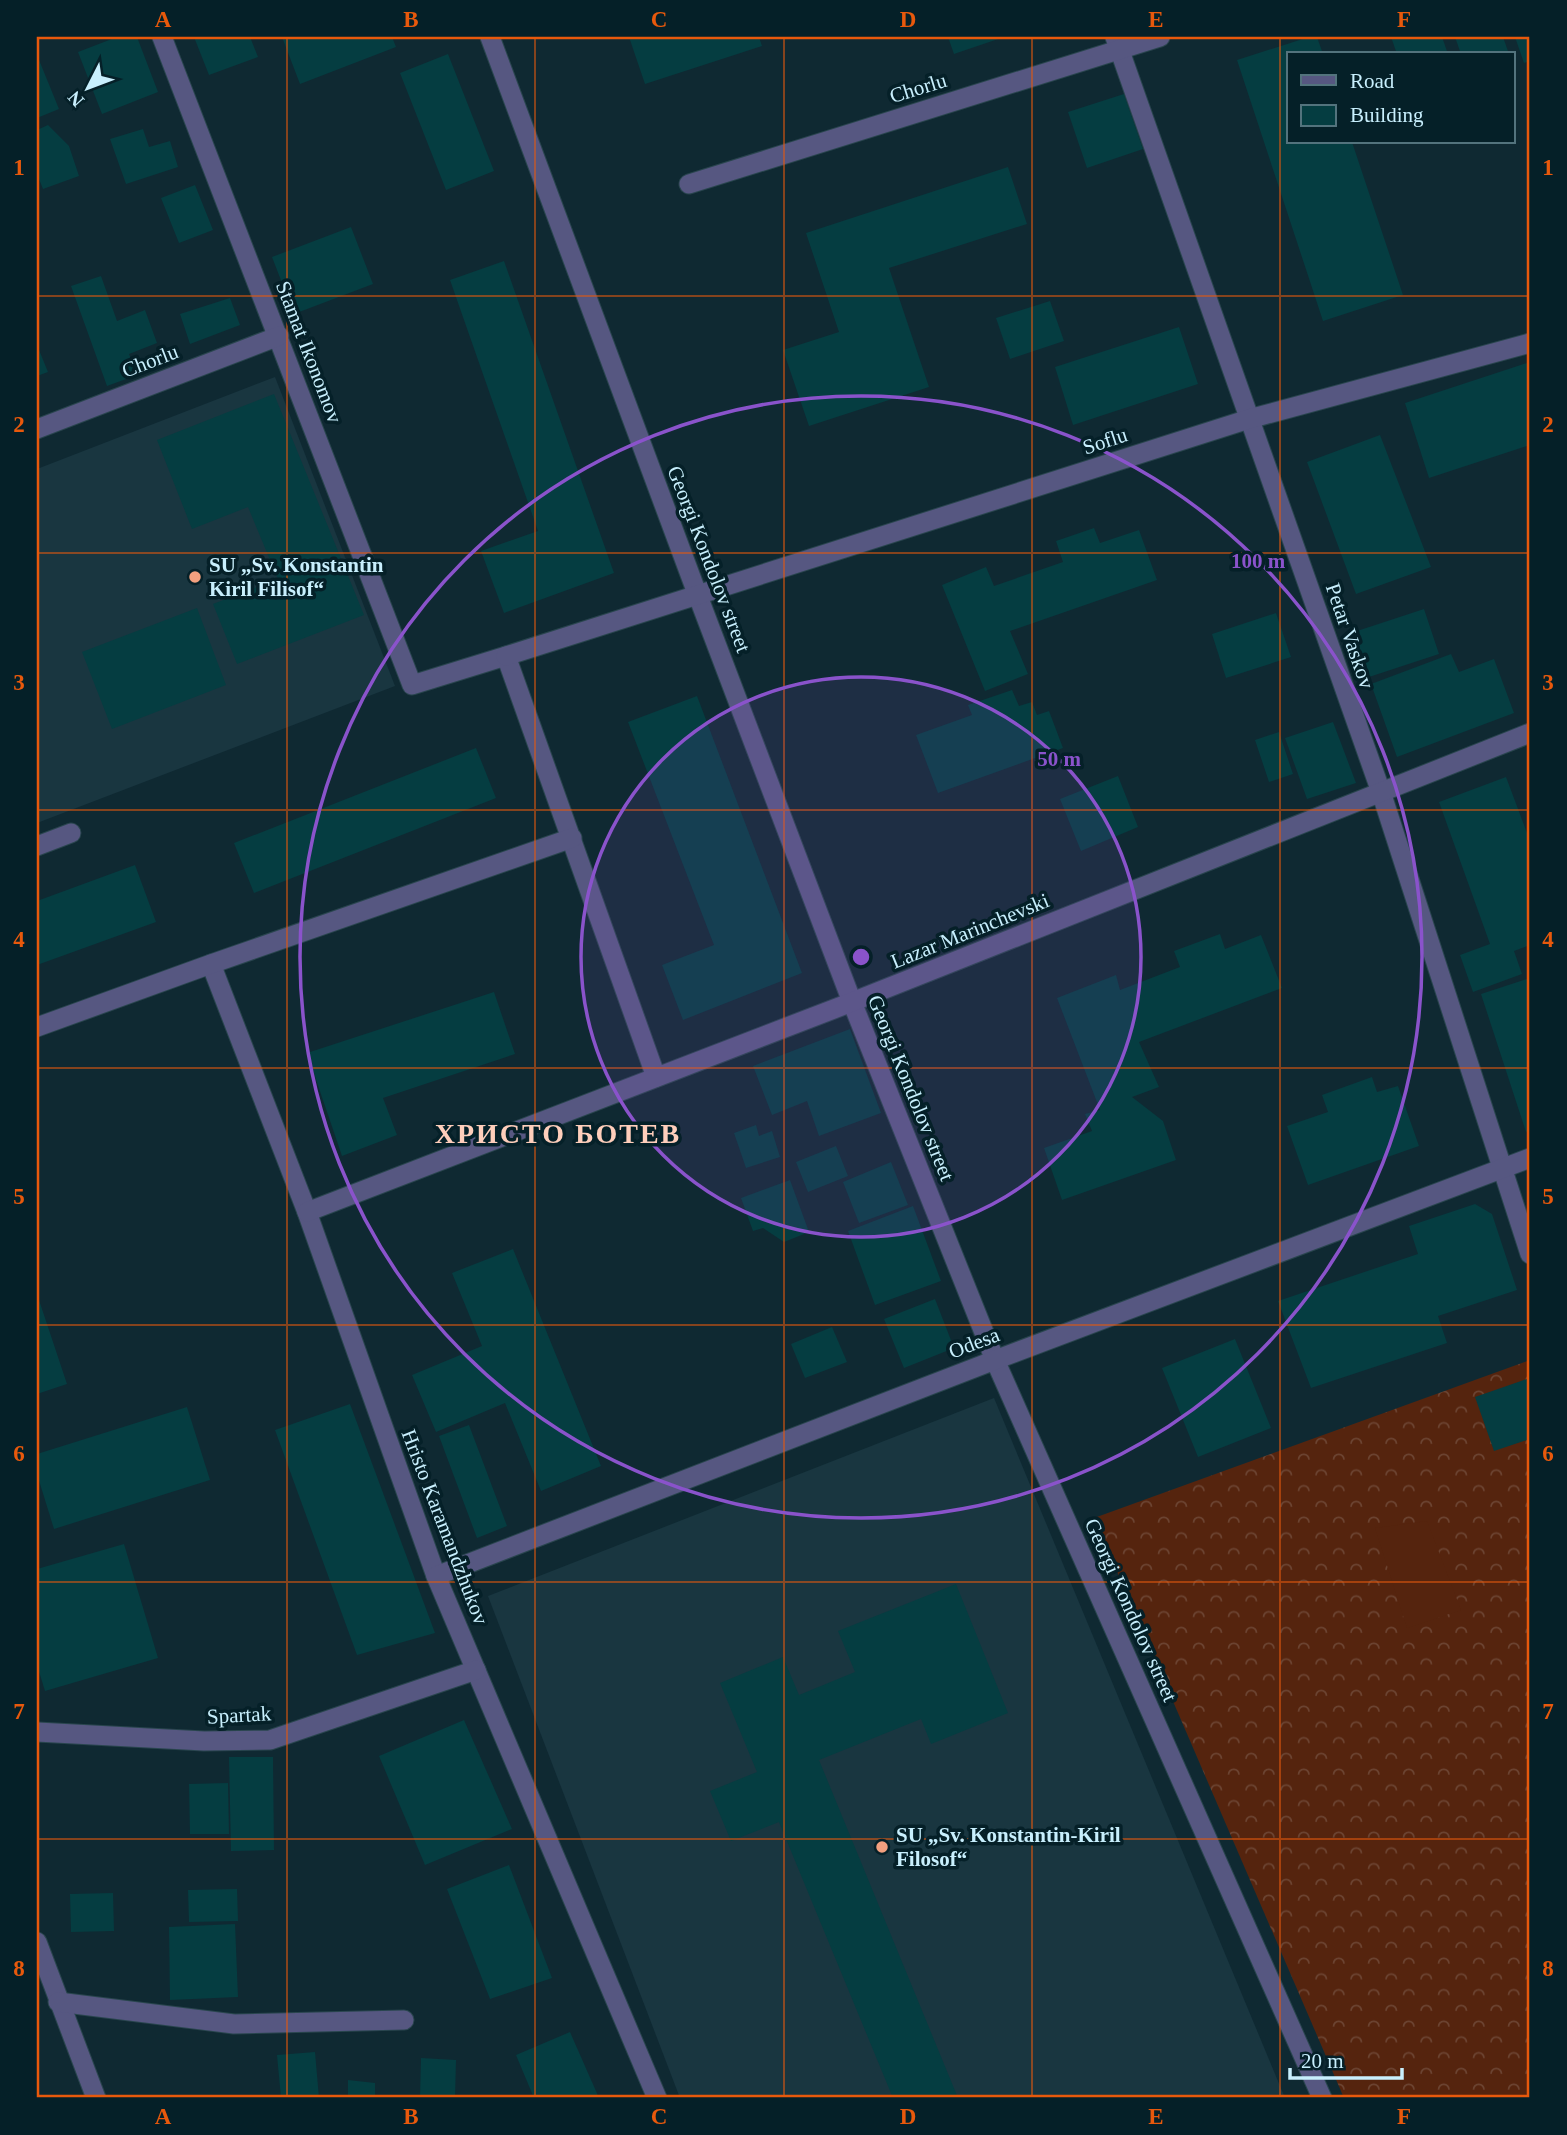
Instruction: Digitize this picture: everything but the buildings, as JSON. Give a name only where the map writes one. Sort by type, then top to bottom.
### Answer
[{"type":"street","name":"Stamat Ikonomov","points":[[162,37],[412,684]]},
{"type":"street","name":"Georgi Kondolov street","points":[[490,37],[852,1002],[995,1360],[1322,2098]]},
{"type":"street","name":"Chorlu","points":[[689,184],[1117,43],[1160,37]]},
{"type":"street","name":"Petar Vaskov","points":[[1117,43],[1381,792],[1530,1254]]},
{"type":"street","name":"Chorlu","points":[[37,429],[279,336]]},
{"type":"street","name":"Soflu","points":[[412,684],[698,596],[1249,419],[1530,343]]},
{"type":"street","points":[[506,656],[656,1077]]},
{"type":"street","name":"Lazar Marinchevski","points":[[307,1212],[852,1002],[1530,733]]},
{"type":"street","points":[[37,846],[71,833]]},
{"type":"street","points":[[37,1027],[572,838]]},
{"type":"street","name":"Hristo Karamandzhukov","points":[[211,964],[307,1212],[436,1576],[656,2098]]},
{"type":"street","name":"Odesa","points":[[436,1576],[995,1360],[1530,1158]]},
{"type":"street","name":"Spartak","points":[[37,1732],[204,1741],[270,1740],[476,1670]]},
{"type":"street","points":[[37,1942],[96,2098]]},
{"type":"street","points":[[58,2002],[234,2024],[404,2021]]},
{"type":"shaded area","name":"SU „Sv. Konstantin Kiril Filisof“","points":[[275,377],[395,686],[37,823],[37,469]]},
{"type":"shaded area","name":"SU „Sv. Konstantin-Kiril Filosof“","points":[[994,1398],[1285,2098],[680,2098],[488,1596]]},
{"type":"green space","points":[[1530,1360],[1530,2098],[1344,2098],[1094,1518]]},
{"type":"green space","points":[[1427,1521],[1461,1610],[1407,1628],[1375,1528]]},
{"type":"place","name":"SU „Sv. Konstantin Kiril Filisof“","points":[[195,577]]},
{"type":"place","name":"SU „Sv. Konstantin-Kiril Filosof“","points":[[882,1847]]},
{"type":"district","name":"ХРИСТО БОТЕВ","points":[[558,1133]]}]
